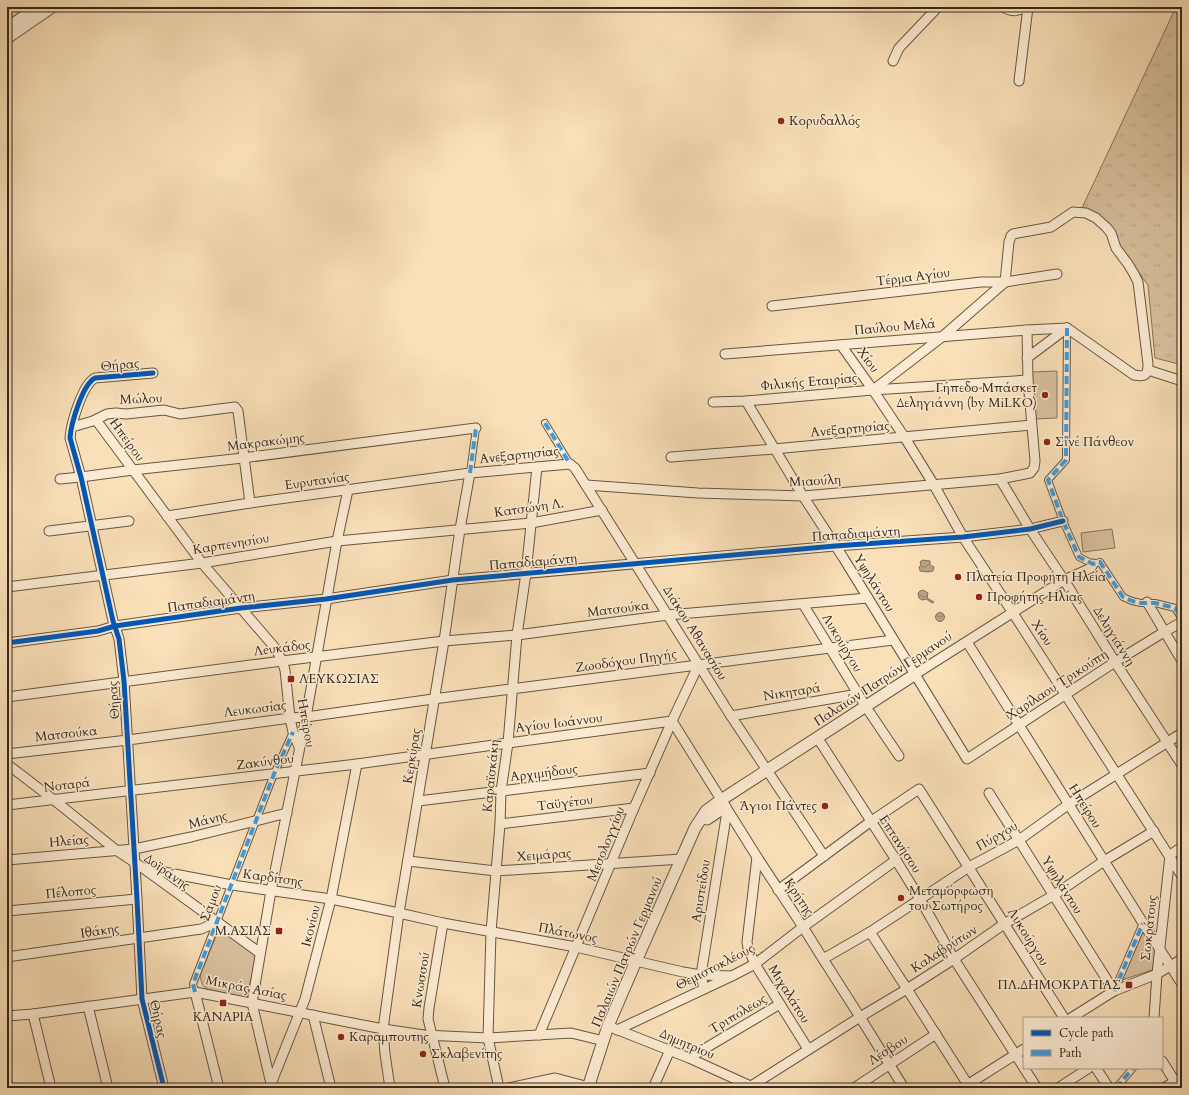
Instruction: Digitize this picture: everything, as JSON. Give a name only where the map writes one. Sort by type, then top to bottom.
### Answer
[{"type":"street","points":[[8,24],[38,7]]},
{"type":"street","points":[[7,38],[52,7]]},
{"type":"street","points":[[893,60],[899,48],[938,7]]},
{"type":"street","points":[[1003,7],[1011,12],[1016,12],[1026,7]]},
{"type":"street","points":[[1019,81],[1026,7]]},
{"type":"street","points":[[873,390],[942,337],[1005,282],[1009,242],[1013,234],[1051,227],[1073,212],[1086,213],[1096,218],[1111,233],[1116,248],[1128,264],[1138,282],[1148,364],[1146,374],[1141,376],[1134,374],[1068,328]]},
{"type":"street","name":"Τέρμα Αγίου","points":[[772,306],[981,282],[1005,282],[1057,274]]},
{"type":"street","points":[[1027,358],[1068,328]]},
{"type":"street","points":[[1068,328],[1066,460],[1048,480],[1063,521],[1079,557],[1093,564],[1100,562],[1123,596],[1132,601],[1155,603],[1175,608],[1182,619]]},
{"type":"street","name":"Παύλου Μελά","points":[[725,354],[1068,328]]},
{"type":"street","points":[[1027,330],[1031,425]]},
{"type":"street","name":"Χίου","points":[[841,345],[905,438],[963,537],[1014,613],[1182,876]]},
{"type":"street","points":[[1148,370],[1182,381]]},
{"type":"street","name":"Θήρας","points":[[153,373],[95,378],[92,380],[86,386],[72,427],[70,438],[119,638],[124,681],[134,849],[139,866],[137,899],[142,999],[164,1088]]},
{"type":"street","name":"Φιλικής Εταιρίας","points":[[713,402],[746,401],[873,390],[1028,380]]},
{"type":"street","name":"Υψηλάντου","points":[[746,401],[803,496],[967,759]]},
{"type":"street","name":"Μώλου","points":[[72,427],[96,420],[107,414],[126,414],[164,410],[180,414],[233,407],[238,411],[243,458]]},
{"type":"street","name":"Ηπείρου","points":[[96,420],[202,562],[276,650],[285,670],[290,718],[300,749],[271,891],[252,1003],[270,1087]]},
{"type":"street","name":"Διάκου Αθανασίου","points":[[546,423],[570,464],[575,468],[602,510],[731,716],[824,856]]},
{"type":"street","name":"Ανεξαρτησίας","points":[[671,457],[905,438],[1031,425]]},
{"type":"street","name":"Μιαούλη","points":[[586,485],[698,493],[803,496],[934,486],[1000,479],[1030,473],[1034,468],[1035,461],[1031,425]]},
{"type":"street","name":"Μακρακώμης","points":[[60,479],[81,478],[133,470],[243,458],[476,428]]},
{"type":"street","name":"Κερκύρας","points":[[390,1088],[383,1029],[399,913],[426,755],[476,428]]},
{"type":"street","points":[[243,458],[250,503]]},
{"type":"street","name":"Ανεξαρτησίας","points":[[470,474],[570,464]]},
{"type":"street","name":"Καραϊσκάκη","points":[[499,1088],[488,1038],[491,932],[500,824],[501,791],[508,742],[517,635],[526,573],[537,467]]},
{"type":"street","name":"Ευρυτανίας","points":[[167,516],[250,503],[470,474]]},
{"type":"street","name":"Δεληγιάννη","points":[[1000,479],[1030,529],[1182,766]]},
{"type":"street","points":[[300,749],[326,599],[348,490]]},
{"type":"street","name":"Κατσώνη Λ.","points":[[460,529],[531,523],[602,510]]},
{"type":"street","points":[[49,530],[129,521]]},
{"type":"street","name":"Παπαδιαμάντη","points":[[7,643],[98,631],[115,626],[240,608],[326,599],[453,580],[835,546],[963,537],[1030,529],[1063,521]]},
{"type":"street","name":"Καρπενησίου","points":[[7,587],[202,562],[337,541],[460,529]]},
{"type":"street","name":"Παλαιών Πατρών Γερμανού","points":[[588,1087],[604,1041],[613,1028],[636,961],[695,828],[706,811],[724,806],[767,769],[1064,580],[1091,568],[1093,564]]},
{"type":"street","name":"Ματσούκα","points":[[444,641],[517,635],[668,615],[868,598]]},
{"type":"street","points":[[1147,602],[1182,661]]},
{"type":"street","name":"Λυκούργου","points":[[803,604],[866,707],[899,756]]},
{"type":"street","name":"Χαρίλαου Τρικούπη","points":[[967,759],[1115,662],[1182,622]]},
{"type":"street","name":"Παπαδιαμάντη","points":[[7,637],[97,625],[115,626]]},
{"type":"street","name":"Ζωοδόχου Πηγής","points":[[434,699],[893,640]]},
{"type":"street","name":"Λeυκάδος","points":[[7,697],[444,641]]},
{"type":"street","name":"Ηπείρου","points":[[968,642],[1143,924],[1182,984]]},
{"type":"street","name":"Μεσολογγίου","points":[[539,1035],[634,808],[699,664]]},
{"type":"street","name":"Νικηταρά","points":[[731,716],[858,694]]},
{"type":"street","name":"Λευκωσίας","points":[[128,740],[434,699]]},
{"type":"street","name":"Αγίου Ιωάννου","points":[[426,755],[508,742],[672,721]]},
{"type":"street","name":"Κρήτης","points":[[672,721],[724,806],[860,1016],[904,1088]]},
{"type":"street","name":"Σάμου","points":[[219,1088],[193,984],[274,774],[294,732]]},
{"type":"street","name":"Πύργου","points":[[823,959],[870,932],[969,867],[1019,840],[1069,804],[1182,733]]},
{"type":"street","name":"Επτανήσου","points":[[817,737],[870,822],[896,860],[954,959],[1023,1066]]},
{"type":"street","name":"Ματσούκα","points":[[7,754],[128,740]]},
{"type":"street","name":"Ζακύνθου","points":[[131,790],[426,755]]},
{"type":"street","name":"Δοϊράνης","points":[[7,764],[116,850],[260,953]]},
{"type":"street","name":"Ικονίου","points":[[270,1087],[305,998],[331,899],[357,764]]},
{"type":"street","name":"Αρχιμήδους","points":[[418,801],[650,773]]},
{"type":"street","name":"Λυκούργου","points":[[870,822],[919,789],[1063,1017]]},
{"type":"street","name":"Νοταρά","points":[[7,805],[131,790]]},
{"type":"street","name":"Υψηλάντου","points":[[990,793],[1114,991]]},
{"type":"street","name":"Αριστείδου","points":[[701,975],[724,806]]},
{"type":"street","name":"Ταϋγέτου","points":[[500,824],[634,808]]},
{"type":"street","name":"Μάνης","points":[[134,849],[191,837],[287,813]]},
{"type":"street","points":[[778,890],[870,822]]},
{"type":"street","name":"Καλαβρύτων","points":[[751,1087],[860,1016],[907,989],[954,959],[1004,924],[1054,895],[1104,861],[1154,831]]},
{"type":"street","points":[[1170,855],[1182,847]]},
{"type":"street","name":"Ηλείας","points":[[7,860],[134,849]]},
{"type":"street","name":"Σωκράτους","points":[[1154,1017],[1157,974],[1170,855]]},
{"type":"street","name":"Μιχαλάτου","points":[[757,857],[747,942],[748,948],[755,964],[808,1049]]},
{"type":"street","name":"Χειμάρας","points":[[408,861],[496,871],[682,859]]},
{"type":"street","name":"Θεμιστοκλέους","points":[[613,1028],[704,989],[755,964],[803,927],[896,860]]},
{"type":"street","name":"Καρδίτσης","points":[[139,866],[232,885],[331,899],[399,913]]},
{"type":"street","name":"Πέλοπος","points":[[7,911],[137,899]]},
{"type":"street","name":"Πλάτωνος","points":[[399,913],[443,923],[576,947],[673,970],[701,975],[732,976]]},
{"type":"street","name":"Ιθάκης","points":[[7,957],[201,929],[218,922]]},
{"type":"street","name":"Κνωσσού","points":[[443,923],[428,1019],[445,1088]]},
{"type":"street","points":[[1114,991],[1143,924]]},
{"type":"street","points":[[870,932],[936,1034],[967,1087],[1023,1050]]},
{"type":"street","points":[[1074,1017],[1114,991],[1157,974],[1182,959]]},
{"type":"street","points":[[701,975],[704,989]]},
{"type":"street","name":"Μικράς Ασίας","points":[[7,1016],[33,1014],[195,992],[383,1029]]},
{"type":"street","name":"Τριπόλεως","points":[[690,1058],[780,1004]]},
{"type":"street","points":[[88,1006],[108,1088]]},
{"type":"street","points":[[33,1014],[51,1088]]},
{"type":"street","points":[[314,1015],[331,1088]]},
{"type":"street","name":"Δημητρίου","points":[[613,1028],[690,1058],[751,1087]]},
{"type":"street","points":[[383,1029],[432,1036],[488,1038],[571,1033],[604,1041]]},
{"type":"street","name":"Λέσβου","points":[[854,1088],[936,1034]]},
{"type":"street","points":[[653,1088],[670,1050]]},
{"type":"street","points":[[1163,1061],[1178,1082],[1164,1088]]},
{"type":"street","name":"Επτανήσου","points":[[1025,1069],[1037,1088]]},
{"type":"street","points":[[1058,1088],[1087,1069]]},
{"type":"street","points":[[1097,1069],[1109,1088]]},
{"type":"street","points":[[1116,1088],[1131,1069]]},
{"type":"street","points":[[508,1088],[555,1078],[588,1087]]},
{"type":"street","points":[[7,1082],[8,1088]]},
{"type":"green space","points":[[1176,7],[1182,7],[1182,365],[1155,358],[1148,285],[1123,251],[1109,226],[1081,210]]},
{"type":"green space","name":"Γήπεδο Μπάσκετ Δεληγιάννη (by MiLKO)","points":[[1057,371],[1057,418],[1033,419],[1031,372]]},
{"type":"green space","points":[[1112,529],[1115,548],[1083,552],[1081,533]]},
{"type":"green space","points":[[219,929],[256,956],[247,998],[207,989],[201,982],[201,973]]},
{"type":"green space","points":[[1144,929],[1157,952],[1155,969],[1122,980]]},
{"type":"water","points":[[922,560],[930,561],[930,565],[934,567],[933,571],[920,571],[919,567]]},
{"type":"water","points":[[923,590],[928,593],[927,598],[934,602],[932,603],[926,599],[922,600],[919,598],[918,593]]},
{"type":"water","points":[[938,613],[942,613],[944,617],[942,621],[938,621],[936,619],[936,615]]},
{"type":"marked path","points":[[1067,328],[1066,460],[1048,480],[1063,521],[1079,557],[1093,564],[1100,562],[1123,597],[1141,603],[1155,603],[1175,608],[1182,619]]},
{"type":"marked path","points":[[545,423],[570,464]]},
{"type":"marked path","points":[[470,473],[476,428]]},
{"type":"marked path","points":[[195,992],[193,984],[274,774],[293,732]]},
{"type":"marked path","points":[[1114,991],[1143,923]]},
{"type":"marked path","points":[[1116,1088],[1132,1069]]},
{"type":"cycle path","points":[[153,373],[95,378],[86,388],[78,405],[72,424],[70,438],[81,477],[113,621],[119,639],[124,681],[142,999],[164,1088]]},
{"type":"cycle path","points":[[7,643],[98,631],[115,626],[241,608],[326,599],[453,580],[835,546],[963,537],[1030,529],[1063,521]]},
{"type":"place","name":"Κορυδαλλός","points":[[781,121]]},
{"type":"place","name":"Γήπεδο Μπάσκετ Δεληγιάννη (by MiLKO)","points":[[1045,395]]},
{"type":"place","name":"Σινέ Πάνθεον","points":[[1047,442]]},
{"type":"place","name":"Πλατεία Προφήτη Ηλεία","points":[[958,577]]},
{"type":"place","name":"Προφήτης Ηλίας","points":[[979,597]]},
{"type":"place","name":"ΛΕΥΚΩΣΙΑΣ","points":[[291,679]]},
{"type":"place","name":"Άγιοι Πάντες","points":[[825,806]]},
{"type":"place","name":"Μεταμόρφωση του Σωτήρος","points":[[901,898]]},
{"type":"place","name":"Μ.ΑΣΙΑΣ","points":[[279,931]]},
{"type":"place","name":"ΠΛ.ΔΗΜΟΚΡΑΤΙΑΣ","points":[[1129,985]]},
{"type":"place","name":"ΚΑΝΑΡΙΑ","points":[[223,1003]]},
{"type":"place","name":"Καραμπουτης","points":[[341,1037]]},
{"type":"place","name":"Σκλαβενίτης","points":[[423,1054]]}]
